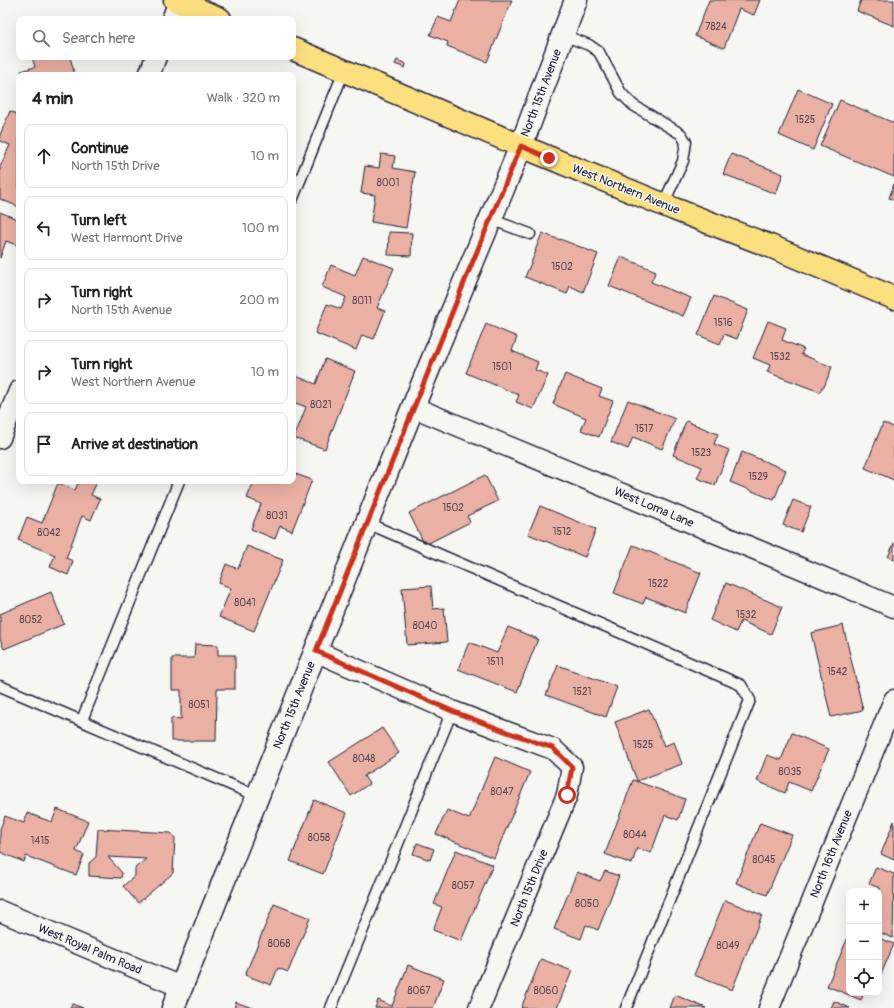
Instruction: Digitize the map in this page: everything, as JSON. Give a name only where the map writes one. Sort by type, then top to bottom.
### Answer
[{"type":"main road","points":[[175,7],[209,16]]},
{"type":"main road","name":"West Northern Avenue","points":[[296,50],[663,205],[770,246],[894,298]]},
{"type":"street","name":"North 15th Avenue","points":[[173,1008],[367,523],[521,146],[576,0]]},
{"type":"street","points":[[150,72],[155,60]]},
{"type":"street","points":[[0,438],[16,399]]},
{"type":"street","name":"West Loma Lane","points":[[414,407],[894,607]]},
{"type":"street","points":[[316,651],[452,711]]},
{"type":"street","name":"North 16th Avenue","points":[[769,1008],[894,700]]},
{"type":"street","name":"North 15th Drive","points":[[452,711],[553,748],[572,767],[567,795],[479,1008]]},
{"type":"street","name":"West Royal Palm Road","points":[[0,912],[181,988]]},
{"type":"lane","points":[[562,35],[589,45],[599,52],[621,93],[633,105],[681,134],[686,142],[683,161],[663,205]]},
{"type":"lane","points":[[296,191],[344,71]]},
{"type":"lane","points":[[490,219],[530,234]]},
{"type":"lane","points":[[82,720],[177,484]]},
{"type":"lane","points":[[367,523],[741,685],[750,700],[626,1008]]},
{"type":"lane","points":[[0,686],[257,796]]},
{"type":"lane","points":[[330,1008],[452,711]]},
{"type":"building","points":[[460,0],[512,0],[487,62],[447,46],[448,42],[430,35],[438,17],[451,22]]},
{"type":"building","points":[[709,0],[760,0],[754,15],[739,9],[724,48],[695,36]]},
{"type":"building","points":[[861,0],[894,0],[894,26],[857,11]]},
{"type":"building","points":[[33,60],[71,60],[74,72],[21,72],[35,67]]},
{"type":"building","points":[[397,60],[406,64],[405,68],[395,64]]},
{"type":"building","points":[[798,89],[832,104],[813,150],[779,135]]},
{"type":"building","points":[[840,100],[894,123],[894,177],[820,146]]},
{"type":"building","points":[[10,111],[16,114],[16,206],[0,199],[0,167],[10,145],[0,141],[0,135]]},
{"type":"building","points":[[381,154],[395,156],[393,168],[415,172],[406,228],[371,222],[375,195],[361,193],[365,166],[379,168]]},
{"type":"building","points":[[731,154],[783,174],[776,194],[723,174]]},
{"type":"building","points":[[894,184],[894,200],[889,198]]},
{"type":"building","points":[[0,212],[16,219],[16,245],[6,241],[0,258]]},
{"type":"building","points":[[389,232],[412,233],[411,256],[388,255]]},
{"type":"building","points":[[542,233],[598,254],[583,292],[570,286],[567,294],[525,277]]},
{"type":"building","points":[[363,256],[394,268],[377,308],[385,311],[374,339],[362,335],[356,350],[315,333],[327,304],[341,309],[346,297],[322,287],[331,265],[355,275]]},
{"type":"building","points":[[621,257],[656,271],[651,282],[691,298],[683,316],[609,286]]},
{"type":"building","points":[[714,296],[748,310],[737,339],[724,334],[720,344],[698,335]]},
{"type":"building","points":[[768,321],[786,328],[782,340],[804,349],[801,354],[832,367],[824,387],[822,387],[820,392],[767,372],[770,365],[753,358]]},
{"type":"building","points":[[486,324],[517,337],[512,351],[538,362],[535,370],[548,375],[533,409],[516,402],[519,395],[466,373]]},
{"type":"building","points":[[325,359],[355,371],[325,449],[296,439],[296,433],[306,407],[296,403],[296,376],[316,384]]},
{"type":"building","points":[[565,374],[602,389],[599,396],[613,401],[599,437],[581,430],[586,418],[553,404]]},
{"type":"building","points":[[628,400],[675,419],[662,449],[633,437],[628,449],[611,442]]},
{"type":"building","points":[[686,421],[718,434],[714,444],[729,450],[715,485],[697,478],[702,467],[673,455]]},
{"type":"building","points":[[883,423],[894,427],[894,480],[865,468]]},
{"type":"building","points":[[742,452],[786,470],[774,500],[730,482]]},
{"type":"building","points":[[296,474],[312,480],[292,531],[280,526],[275,539],[251,529],[261,504],[247,498],[253,484],[296,484]]},
{"type":"building","points":[[485,475],[498,501],[467,516],[470,522],[425,545],[409,513]]},
{"type":"building","points":[[58,484],[75,490],[78,484],[96,484],[91,495],[100,499],[91,520],[82,516],[66,558],[73,561],[68,575],[50,567],[55,555],[18,540],[27,517],[42,523]]},
{"type":"building","points":[[793,500],[811,507],[801,532],[783,525]]},
{"type":"building","points":[[540,506],[596,529],[585,557],[528,534]]},
{"type":"building","points":[[894,543],[894,560],[888,557]]},
{"type":"building","points":[[633,545],[701,573],[685,613],[646,597],[643,604],[614,593]]},
{"type":"building","points":[[247,546],[283,560],[254,631],[219,617],[231,588],[219,583],[226,564],[238,569]]},
{"type":"building","points":[[726,583],[782,607],[771,634],[741,621],[736,632],[710,620]]},
{"type":"building","points":[[431,586],[433,609],[444,608],[447,642],[407,645],[402,588]]},
{"type":"building","points":[[51,592],[64,624],[4,649],[0,639],[0,614]]},
{"type":"building","points":[[843,625],[863,710],[831,717],[811,633]]},
{"type":"building","points":[[508,627],[538,639],[517,692],[458,669],[469,642],[497,653]]},
{"type":"building","points":[[195,644],[218,645],[218,655],[235,655],[235,689],[217,689],[216,741],[171,741],[171,718],[181,719],[181,690],[172,690],[172,658],[194,658]]},
{"type":"building","points":[[558,665],[617,687],[606,717],[546,695]]},
{"type":"building","points":[[649,709],[664,746],[674,742],[682,764],[637,781],[615,722]]},
{"type":"building","points":[[382,728],[399,753],[364,776],[369,784],[351,796],[329,762]]},
{"type":"building","points":[[792,733],[829,749],[811,791],[789,782],[785,793],[757,781],[767,755],[781,760]]},
{"type":"building","points":[[495,757],[530,772],[494,858],[436,834],[447,810],[469,819]]},
{"type":"building","points":[[633,780],[685,799],[678,820],[665,815],[651,853],[637,848],[632,864],[605,854]]},
{"type":"building","points":[[314,800],[347,813],[323,874],[290,861]]},
{"type":"building","points":[[57,809],[88,821],[76,851],[84,855],[76,875],[26,856],[24,862],[0,852],[0,829],[5,816],[24,823],[27,813],[52,822]]},
{"type":"building","points":[[894,821],[894,860],[881,854]]},
{"type":"building","points":[[760,823],[792,835],[767,895],[736,883]]},
{"type":"building","points":[[98,829],[171,833],[175,838],[173,873],[138,903],[123,886],[135,876],[135,868],[146,859],[108,857],[122,873],[121,878],[89,876],[89,863],[96,857]]},
{"type":"building","points":[[417,843],[434,849],[430,860],[413,854]]},
{"type":"building","points":[[456,850],[493,865],[461,941],[433,930],[442,907],[434,904]]},
{"type":"building","points":[[876,867],[894,874],[893,938],[882,933],[882,888],[869,884]]},
{"type":"building","points":[[605,871],[619,876],[598,930],[586,925],[581,939],[554,929],[577,872],[600,881]]},
{"type":"building","points":[[725,900],[762,915],[732,990],[694,975]]},
{"type":"building","points":[[274,904],[310,918],[288,972],[278,968],[271,985],[245,975]]},
{"type":"building","points":[[882,939],[894,944],[882,972]]},
{"type":"building","points":[[846,942],[846,994],[827,986]]},
{"type":"building","points":[[541,959],[572,971],[557,1008],[521,1008]]},
{"type":"building","points":[[408,965],[444,979],[433,1008],[375,1008],[378,1000],[392,1006]]},
{"type":"building","points":[[675,995],[706,1008],[670,1008]]},
{"type":"building","points":[[851,996],[863,996],[861,1000]]},
{"type":"building","points":[[834,1001],[850,1008],[831,1008]]},
{"type":"building","points":[[236,1002],[252,1008],[234,1008]]},
{"type":"building","points":[[72,1004],[83,1008],[70,1008]]},
{"type":"route","points":[[549,158],[521,146],[468,273],[316,651],[452,711],[553,748],[572,767],[567,795]]}]
